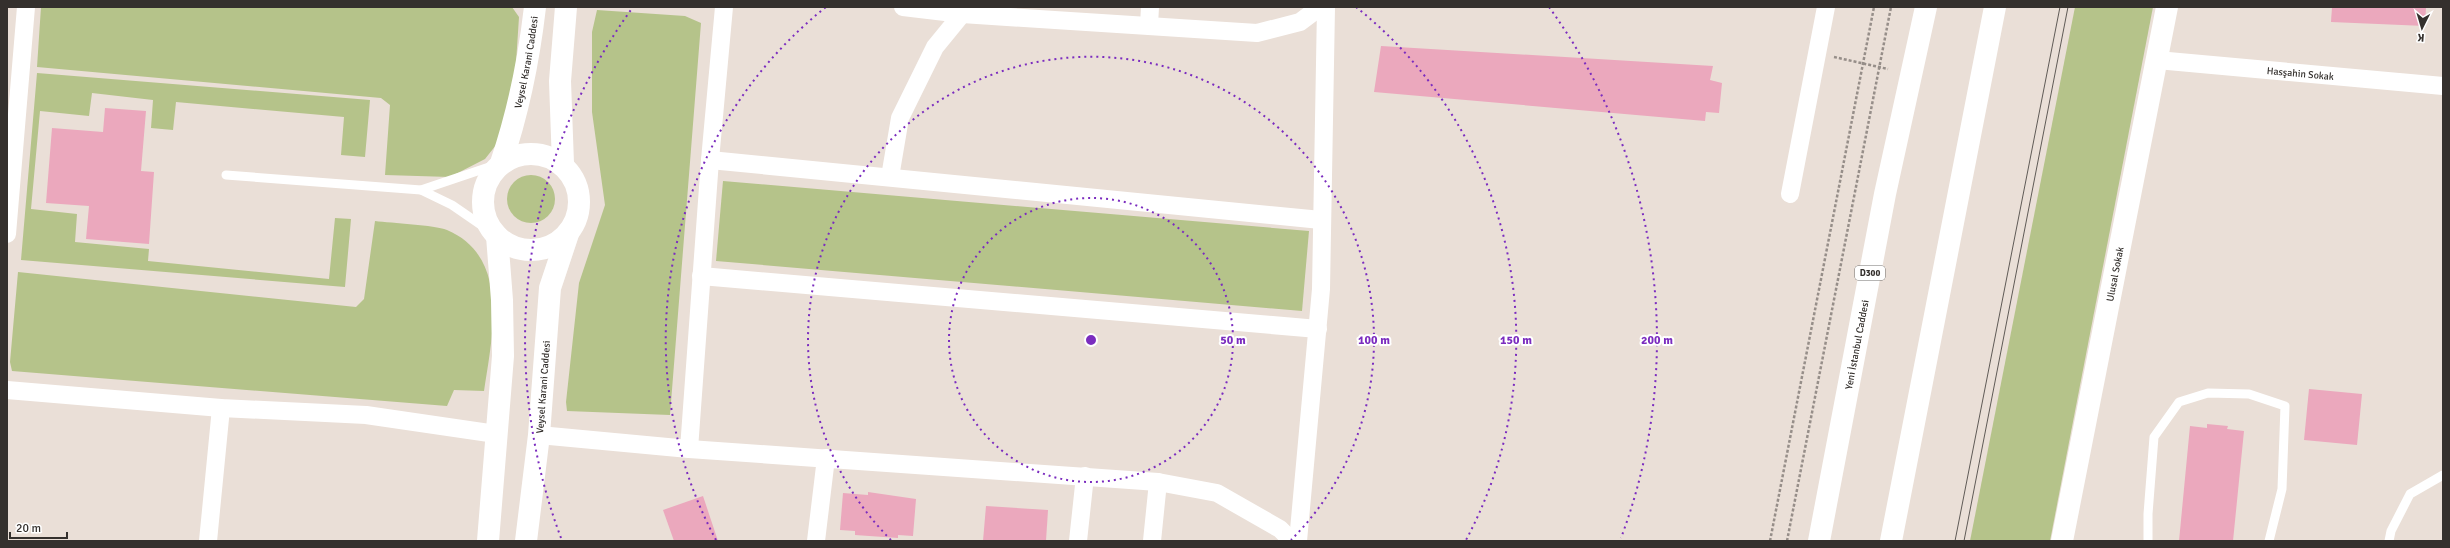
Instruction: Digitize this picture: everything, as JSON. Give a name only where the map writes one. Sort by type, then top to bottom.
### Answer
[{"type":"main road","name":"Veysel Karani Caddesi","points":[[501,163],[509,140],[532,38],[535,7]]},
{"type":"main road","points":[[563,164],[560,81],[566,7]]},
{"type":"main road","name":"Yeni İstanbul Caddesi","points":[[1819,541],[1885,194],[1926,7]]},
{"type":"main road","points":[[1891,541],[1995,7]]},
{"type":"main road","name":"Ulusal Sokak","points":[[2062,541],[2167,7]]},
{"type":"main road","points":[[533,153],[549,156],[563,164],[573,176],[579,191],[580,206],[576,221],[568,234],[555,244],[541,250],[525,250],[511,246],[497,236],[487,223],[482,207],[486,185],[490,175],[501,163],[516,155],[533,153]]},
{"type":"main road","name":"Veysel Karani Caddesi","points":[[526,541],[539,435],[550,288],[568,234]]},
{"type":"main road","points":[[488,541],[503,356],[502,300],[497,236]]},
{"type":"street","points":[[7,234],[26,28],[26,7]]},
{"type":"street","points":[[689,449],[710,160],[724,7]]},
{"type":"street","points":[[903,7],[962,14],[1257,33],[1300,22],[1320,7]]},
{"type":"street","points":[[1149,25],[1150,7]]},
{"type":"street","points":[[1298,541],[1321,289],[1321,220],[1326,7]]},
{"type":"street","points":[[1790,194],[1826,7]]},
{"type":"street","points":[[890,177],[900,118],[935,47],[962,14]]},
{"type":"street","name":"Hasşahin Sokak","points":[[2157,60],[2443,86]]},
{"type":"street","points":[[710,160],[1321,220]]},
{"type":"street","points":[[701,276],[1318,328]]},
{"type":"street","points":[[7,390],[221,408],[366,415],[496,434]]},
{"type":"street","points":[[208,541],[221,408]]},
{"type":"street","points":[[539,435],[689,449],[1158,482],[1217,493],[1280,529],[1292,541]]},
{"type":"street","points":[[816,541],[826,458]]},
{"type":"street","points":[[1078,541],[1085,476]]},
{"type":"street","points":[[1152,541],[1158,482]]},
{"type":"lane","points":[[421,190],[501,163]]},
{"type":"lane","points":[[226,175],[421,190],[452,205],[497,236]]},
{"type":"lane","points":[[2148,541],[2148,514],[2154,437],[2179,402],[2208,393],[2249,394],[2285,406],[2282,489],[2269,541]]},
{"type":"lane","points":[[2389,541],[2391,532],[2410,494],[2443,475]]},
{"type":"path","points":[[1770,541],[1874,7]]},
{"type":"path","points":[[1788,541],[1891,7]]},
{"type":"path","points":[[1828,56],[1888,69]]},
{"type":"green space","points":[[41,7],[512,7],[519,17],[515,78],[500,140],[485,159],[450,177],[385,175],[390,105],[381,98],[37,67]]},
{"type":"green space","points":[[2075,7],[2153,7],[2050,541],[1970,541]]},
{"type":"green space","points":[[597,10],[685,16],[701,23],[670,415],[567,411],[566,402],[579,283],[605,205],[592,112],[592,32]]},
{"type":"green space","points":[[37,73],[370,100],[365,157],[341,155],[344,117],[176,102],[173,130],[151,128],[153,100],[92,93],[89,116],[40,111],[31,209],[77,214],[75,242],[149,249],[148,261],[329,279],[335,218],[351,219],[345,287],[21,260]]},
{"type":"green space","points":[[526,175],[536,175],[548,182],[555,194],[555,204],[548,216],[536,223],[526,223],[518,219],[511,212],[507,204],[507,194],[511,186],[518,179]]},
{"type":"green space","points":[[723,181],[1309,231],[1302,311],[716,261]]},
{"type":"green space","points":[[375,221],[423,225],[447,230],[467,242],[481,259],[489,279],[493,323],[484,391],[454,390],[447,406],[12,371],[10,362],[18,272],[356,307],[364,299]]},
{"type":"building","points":[[2332,7],[2426,7],[2425,26],[2331,22]]},
{"type":"building","points":[[1381,46],[1713,66],[1710,80],[1722,83],[1719,113],[1706,112],[1705,121],[1374,92]]},
{"type":"building","points":[[105,108],[146,111],[141,171],[154,172],[149,244],[86,239],[89,206],[46,203],[52,128],[103,132]]},
{"type":"building","points":[[2309,389],[2362,394],[2357,445],[2304,440]]},
{"type":"building","points":[[2207,424],[2228,426],[2227,429],[2244,431],[2233,541],[2179,541],[2190,426],[2207,428]]},
{"type":"building","points":[[868,492],[916,499],[913,536],[898,535],[898,538],[855,535],[855,531],[840,530],[843,493],[868,495]]},
{"type":"building","points":[[703,496],[718,541],[674,541],[663,510]]},
{"type":"building","points":[[986,506],[1048,510],[1046,541],[983,541]]},
{"type":"tram line","points":[[1955,541],[2060,7]]},
{"type":"tram line","points":[[1964,541],[2068,7]]}]
